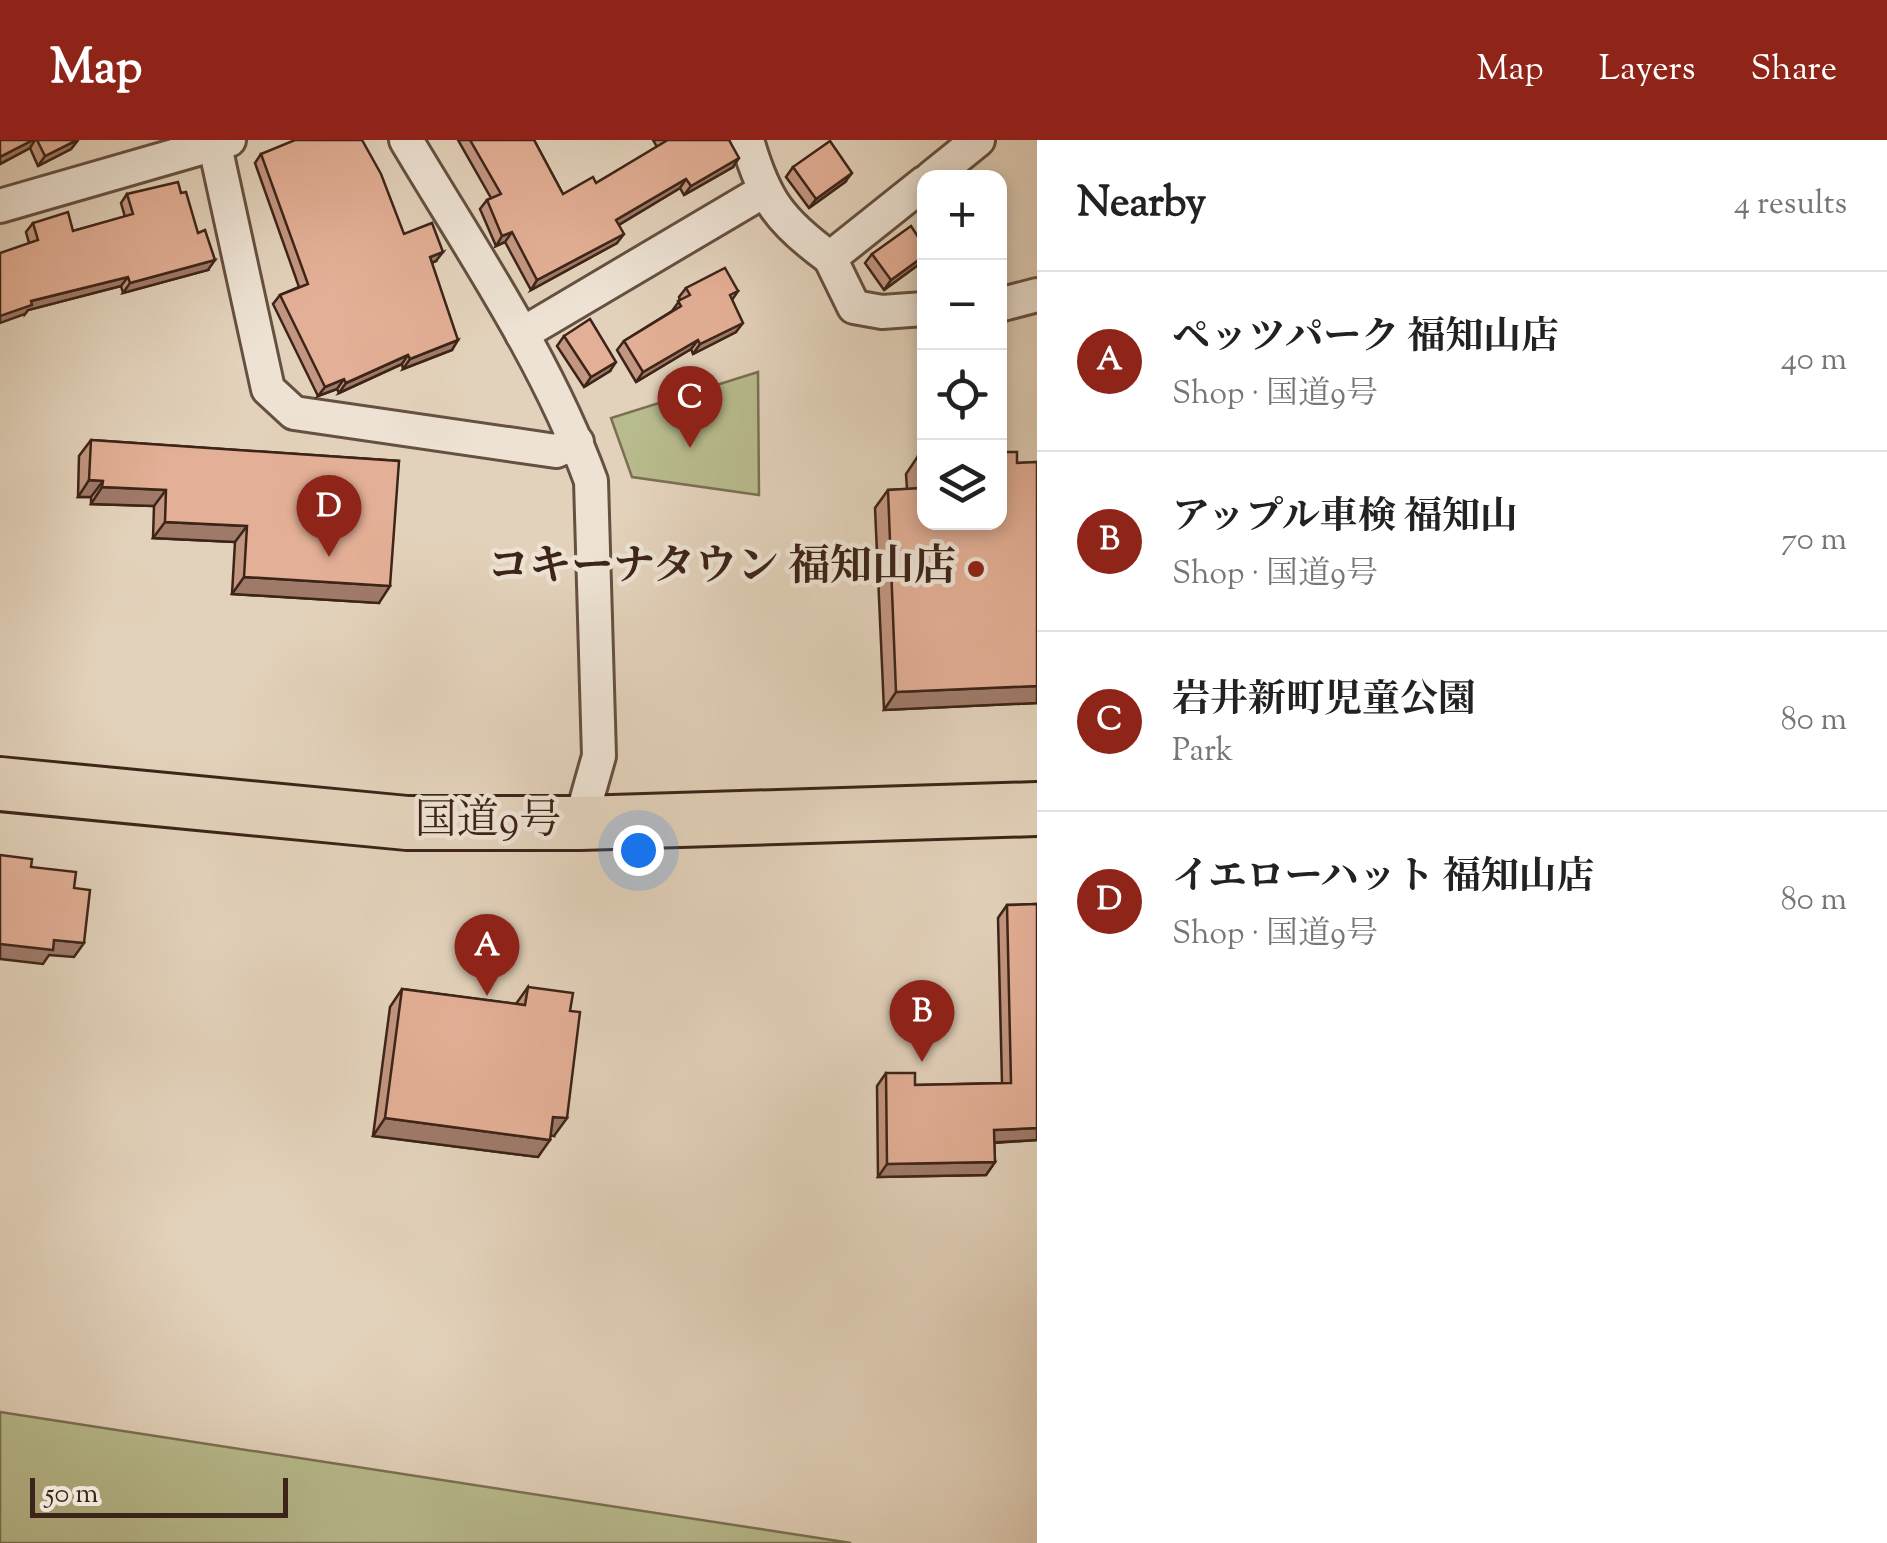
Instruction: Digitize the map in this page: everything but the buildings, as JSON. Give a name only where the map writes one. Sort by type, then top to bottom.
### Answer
[{"type":"highway","name":"国道9号","points":[[0,784],[407,824],[580,823],[1037,808]]},
{"type":"street","points":[[406,140],[522,334],[577,442],[592,482],[599,756],[580,823]]},
{"type":"street","points":[[747,140],[762,192],[808,242],[830,258],[854,307],[882,312],[917,310]]},
{"type":"street","points":[[941,170],[978,140]]},
{"type":"street","points":[[0,206],[222,143],[268,389],[294,414],[556,451],[577,442]]},
{"type":"street","points":[[830,258],[917,189]]},
{"type":"street","points":[[522,334],[762,192]]},
{"type":"street","points":[[1007,302],[1037,295]]},
{"type":"green space","points":[[758,372],[759,495],[632,477],[611,418]]},
{"type":"green space","points":[[0,1412],[851,1543],[0,1543]]},
{"type":"place","name":"岩井新町児童公園","points":[[690,448]]},
{"type":"place","name":"イエローハット 福知山店","points":[[329,557]]},
{"type":"place","name":"コキーナタウン 福知山店","points":[[976,569]]},
{"type":"place","name":"ペッツパーク 福知山店","points":[[487,996]]},
{"type":"place","name":"アップル車検 福知山","points":[[922,1062]]}]
